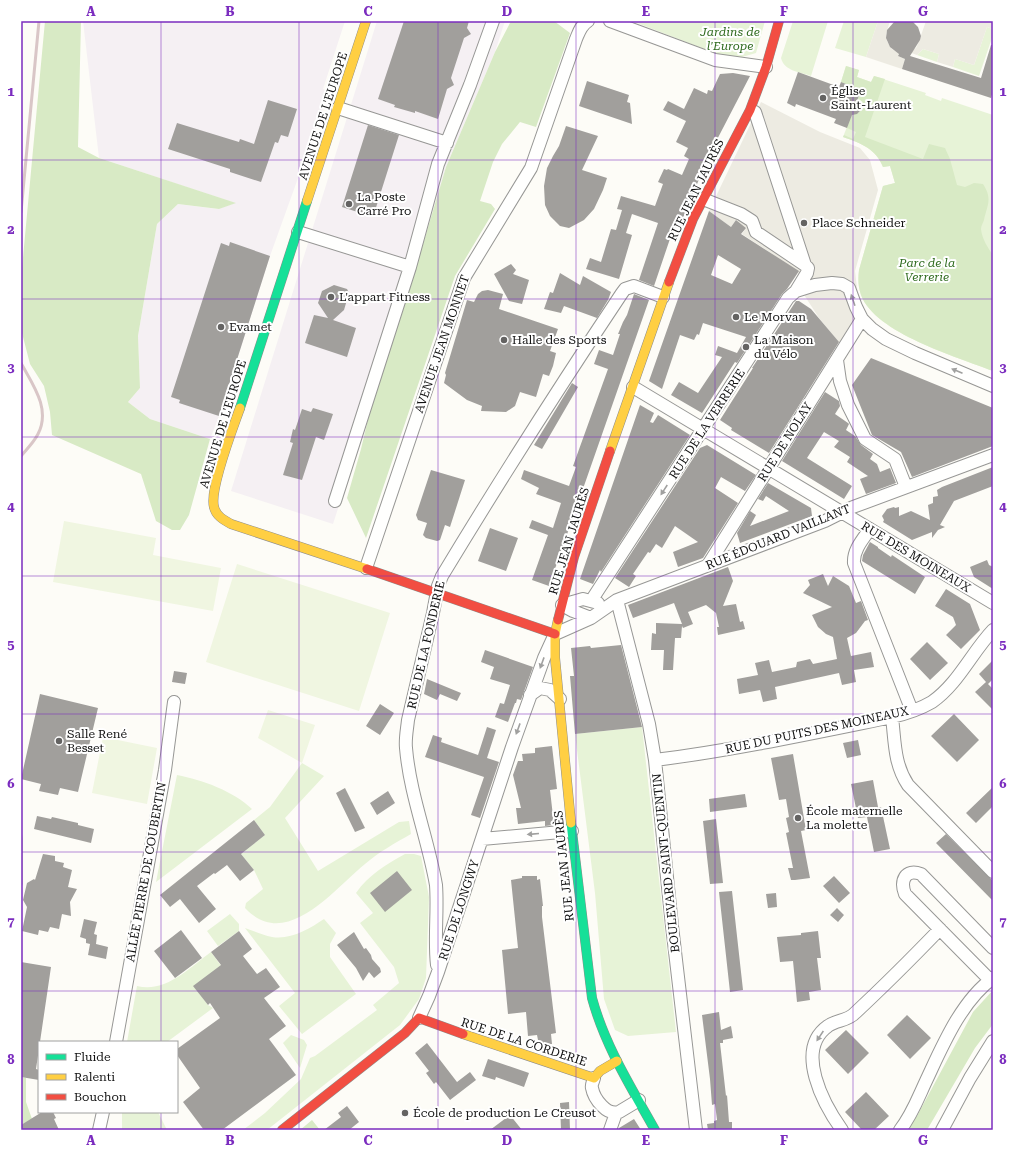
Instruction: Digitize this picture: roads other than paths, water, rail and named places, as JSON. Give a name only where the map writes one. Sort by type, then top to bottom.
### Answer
[{"type":"street","name":"AVENUE DE L'EUROPE","points":[[366,21],[215,484],[213,494],[214,510],[217,516],[231,524],[366,568],[555,634]]},
{"type":"street","points":[[335,501],[410,267],[438,164],[470,85],[493,21]]},
{"type":"street","name":"AVENUE JEAN MONNET","points":[[366,568],[464,278],[530,168],[576,39],[584,23],[588,21]]},
{"type":"street","points":[[610,21],[715,60],[766,67]]},
{"type":"street","name":"RUE JEAN JAURÈS","points":[[655,1130],[611,1050],[598,1018],[592,998],[572,831],[555,634],[566,585],[586,521],[663,297],[687,233],[750,110],[766,67],[779,21]]},
{"type":"street","points":[[338,108],[447,143]]},
{"type":"street","points":[[755,112],[805,264],[808,268],[807,273],[796,291]]},
{"type":"street","points":[[704,199],[741,214],[752,221],[756,232],[805,264]]},
{"type":"street","points":[[298,232],[410,267]]},
{"type":"street","points":[[796,291],[815,285],[832,283],[845,286],[849,288],[862,319],[872,330],[886,339],[915,353],[993,386]]},
{"type":"street","name":"RUE DE LA FONDERIE","points":[[438,972],[436,885],[412,784],[406,748],[408,720],[438,586],[442,576],[548,405],[625,289],[634,286],[663,297]]},
{"type":"street","name":"RUE DE LA VERRERIE","points":[[587,600],[703,429],[788,298],[796,291]]},
{"type":"street","name":"RUE DE NOLAY","points":[[708,565],[862,319]]},
{"type":"street","points":[[837,360],[840,381],[848,405],[865,439],[894,459],[906,487]]},
{"type":"street","name":"RUE DES MOINEAUX","points":[[633,387],[993,603]]},
{"type":"street","name":"RUE ÉDOUARD VAILLANT","points":[[555,634],[591,618],[613,603],[825,521],[841,512],[993,455]]},
{"type":"street","points":[[870,529],[855,552],[853,557],[854,563],[912,711]]},
{"type":"street","points":[[566,585],[587,600]]},
{"type":"street","points":[[562,605],[587,600],[613,603]]},
{"type":"street","name":"BOULEVARD SAINT-QUENTIN","points":[[613,603],[649,724],[655,760],[672,926],[696,1130]]},
{"type":"street","points":[[562,605],[591,618]]},
{"type":"street","name":"RUE DU PUITS DES MOINEAUX","points":[[655,760],[702,754],[892,717],[912,711],[931,702],[954,682],[984,640],[993,630]]},
{"type":"street","name":"RUE DE LONGWY","points":[[282,1130],[405,1034],[418,1018],[427,1002],[530,695],[555,634]]},
{"type":"street","points":[[530,695],[540,688],[550,690],[560,699]]},
{"type":"street","name":"ALLÉE PIERRE DE COUBERTIN","points":[[116,1041],[165,770],[174,702]]},
{"type":"street","points":[[892,717],[899,768],[908,786],[993,872]]},
{"type":"street","points":[[482,839],[572,831]]},
{"type":"street","points":[[900,1130],[912,1113],[958,1018],[973,998],[992,979],[905,894],[902,888],[902,881],[905,876],[916,872],[921,874],[993,948]]},
{"type":"street","points":[[842,1130],[829,1109],[817,1082],[813,1068],[812,1055],[816,1041],[821,1032],[828,1026],[852,1016],[940,929]]},
{"type":"street","name":"RUE DE LA CORDERIE","points":[[418,1018],[594,1078],[600,1071],[617,1061]]},
{"type":"street","points":[[942,1130],[970,1078],[993,1040]]},
{"type":"street","points":[[594,1078],[592,1089],[597,1098],[604,1109],[616,1113]]},
{"type":"street","points":[[610,1130],[616,1113],[639,1100]]},
{"type":"street","points":[[99,1130],[103,1113]]},
{"type":"railway","points":[[21,212],[39,21]]},
{"type":"railway","points":[[21,363],[39,397],[43,415],[38,434],[21,456]]},
{"type":"place","name":"Église Saint-Laurent","points":[[823,98]]},
{"type":"place","name":"La Poste Carré Pro","points":[[349,204]]},
{"type":"place","name":"Place Schneider","points":[[804,223]]},
{"type":"place","name":"L'appart Fitness","points":[[331,297]]},
{"type":"place","name":"Le Morvan","points":[[736,317]]},
{"type":"place","name":"Evamet","points":[[221,327]]},
{"type":"place","name":"Halle des Sports","points":[[504,340]]},
{"type":"place","name":"La Maison du Vélo","points":[[746,347]]},
{"type":"place","name":"Salle René Besset","points":[[59,741]]},
{"type":"place","name":"École maternelle La molette","points":[[798,818]]},
{"type":"place","name":"École de production Le Creusot","points":[[405,1113]]},
{"type":"park label","name":"Jardins de l'Europe","points":[[730,39]]},
{"type":"park label","name":"Parc de la Verrerie","points":[[927,270]]}]
